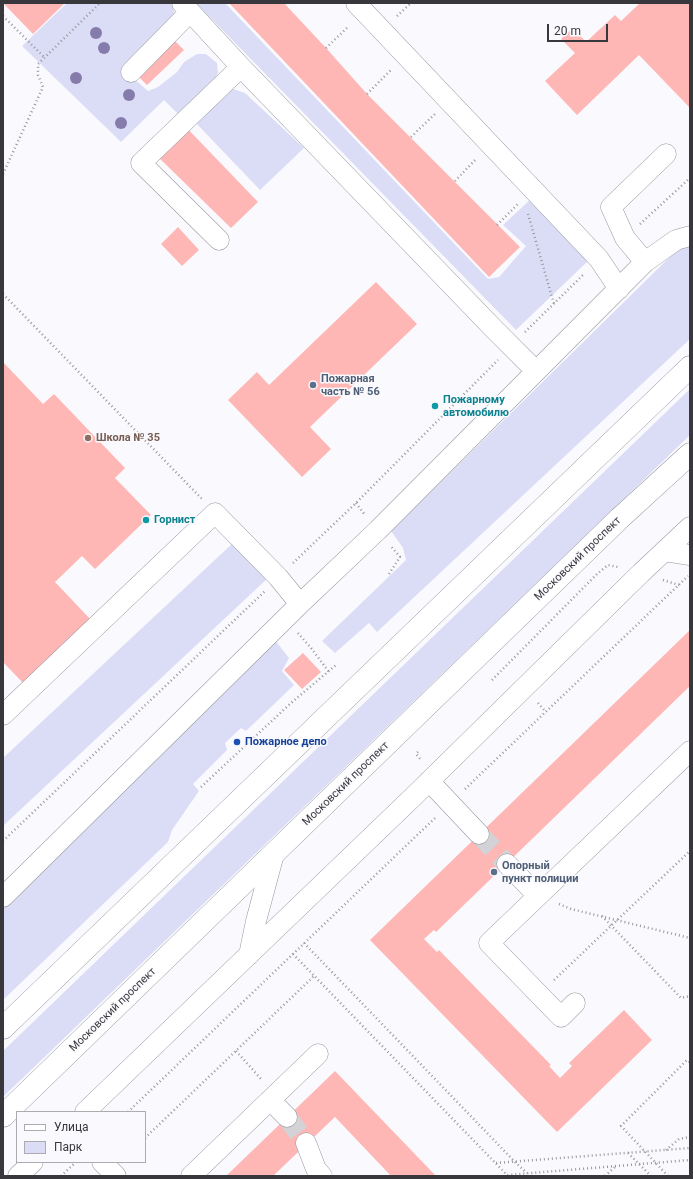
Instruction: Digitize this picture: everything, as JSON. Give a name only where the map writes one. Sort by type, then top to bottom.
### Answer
[{"type":"main road","points":[[3,1028],[690,367]]},
{"type":"main road","name":"Московский проспект","points":[[3,1116],[620,518],[690,454]]},
{"type":"street","points":[[131,72],[186,7],[240,67],[536,371]]},
{"type":"street","points":[[360,7],[491,144],[528,193],[599,259],[619,289]]},
{"type":"street","points":[[219,240],[140,163],[240,67]]},
{"type":"street","points":[[645,262],[625,238],[611,207],[666,154]]},
{"type":"street","points":[[3,897],[300,604],[378,530],[645,262],[676,240],[690,236]]},
{"type":"street","points":[[3,715],[215,513],[278,577],[300,604]]},
{"type":"street","points":[[86,1111],[690,527]]},
{"type":"street","points":[[664,551],[690,555]]},
{"type":"street","points":[[575,1003],[560,1017],[489,942],[690,751]]},
{"type":"street","points":[[429,781],[449,804],[479,834]]},
{"type":"street","points":[[249,955],[256,921],[274,854]]},
{"type":"street","points":[[507,864],[538,896]]},
{"type":"street","points":[[191,1176],[318,1054]]},
{"type":"street","points":[[273,1097],[287,1117]]},
{"type":"street","points":[[306,1143],[316,1169],[322,1176]]},
{"type":"street","points":[[18,1176],[32,1163]]},
{"type":"street","points":[[103,1163],[116,1176]]},
{"type":"path","points":[[3,174],[43,87],[38,75],[38,64],[100,3]]},
{"type":"path","points":[[326,48],[360,7]]},
{"type":"path","points":[[3,16],[45,58]]},
{"type":"path","points":[[367,94],[406,56]]},
{"type":"path","points":[[411,137],[449,101]]},
{"type":"path","points":[[455,181],[491,144]]},
{"type":"path","points":[[625,238],[690,178]]},
{"type":"path","points":[[528,193],[554,304]]},
{"type":"path","points":[[497,224],[528,193]]},
{"type":"path","points":[[3,841],[356,503],[599,259]]},
{"type":"path","points":[[3,294],[215,513]]},
{"type":"path","points":[[492,680],[597,574]]},
{"type":"path","points":[[129,1111],[690,574]]},
{"type":"path","points":[[311,648],[313,644]]},
{"type":"path","points":[[201,787],[291,702],[336,665]]},
{"type":"path","points":[[539,994],[690,851]]},
{"type":"path","points":[[538,896],[571,909],[690,938]]},
{"type":"path","points":[[602,916],[681,998],[690,996]]},
{"type":"path","points":[[304,943],[527,1173]]},
{"type":"path","points":[[293,954],[507,1175],[690,1160]]},
{"type":"path","points":[[146,1137],[314,976]]},
{"type":"path","points":[[236,1051],[273,1097]]},
{"type":"path","points":[[668,1176],[621,1126],[687,1060],[690,1062]]},
{"type":"path","points":[[666,1150],[679,1139],[690,1137]]},
{"type":"path","points":[[496,1163],[690,1148]]},
{"type":"path","points":[[628,1153],[651,1176]]},
{"type":"path","points":[[61,1176],[75,1163]]},
{"type":"path","points":[[605,1176],[616,1166]]},
{"type":"green space","points":[[67,3],[171,3],[175,17],[122,68],[148,91],[158,87],[177,72],[184,62],[197,54],[206,54],[217,63],[218,73],[213,83],[179,115],[164,100],[121,142],[22,46]]},
{"type":"green space","points":[[196,3],[225,3],[488,279],[499,277],[526,246],[503,225],[532,198],[589,260],[516,330]]},
{"type":"green space","points":[[230,88],[245,93],[304,148],[260,190],[194,121]]},
{"type":"green space","points":[[690,244],[690,339],[377,632],[369,623],[335,653],[322,641],[406,560],[403,548],[391,531],[682,245]]},
{"type":"green space","points":[[690,389],[690,435],[3,1097],[3,1051]]},
{"type":"green space","points":[[234,542],[268,578],[3,826],[3,758]]},
{"type":"green space","points":[[275,640],[289,658],[282,671],[294,685],[246,731],[241,728],[225,743],[227,750],[193,784],[199,791],[172,830],[168,842],[3,1000],[3,903]]},
{"type":"building","points":[[3,3],[65,3],[33,34]]},
{"type":"building","points":[[229,3],[284,3],[367,94],[520,247],[489,277]]},
{"type":"building","points":[[640,3],[690,3],[690,108],[639,55],[577,115],[545,81],[575,53],[561,39],[573,28],[586,42],[615,15],[621,21]]},
{"type":"building","points":[[171,37],[184,50],[147,85],[135,73]]},
{"type":"building","points":[[183,124],[258,202],[231,228],[154,153]]},
{"type":"building","points":[[178,227],[199,250],[182,266],[161,244]]},
{"type":"building","points":[[376,282],[417,324],[310,427],[331,449],[302,477],[228,400],[257,372],[269,385]]},
{"type":"building","points":[[3,362],[43,404],[54,394],[125,468],[115,478],[151,515],[95,569],[82,556],[55,582],[92,621],[24,684],[3,662]]},
{"type":"building","points":[[690,630],[690,686],[436,932],[434,930],[424,939],[437,952],[439,950],[551,1065],[549,1066],[560,1078],[572,1066],[569,1063],[624,1010],[652,1040],[557,1132],[370,940]]},
{"type":"building","points":[[303,653],[321,672],[302,689],[284,670]]},
{"type":"building","points":[[335,1071],[436,1176],[391,1176],[335,1117],[273,1176],[226,1176]]},
{"type":"tunnel","points":[[479,834],[507,864]]},
{"type":"tunnel","points":[[287,1117],[306,1143]]},
{"type":"place","name":"Пожарная часть № 56","points":[[313,385]]},
{"type":"place","name":"Пожарному автомобилю","points":[[435,406]]},
{"type":"place","name":"Школа № 35","points":[[88,438]]},
{"type":"place","name":"Горнист","points":[[146,520]]},
{"type":"place","name":"Пожарное депо","points":[[237,742]]},
{"type":"place","name":"Опорный пункт полиции","points":[[494,872]]}]
